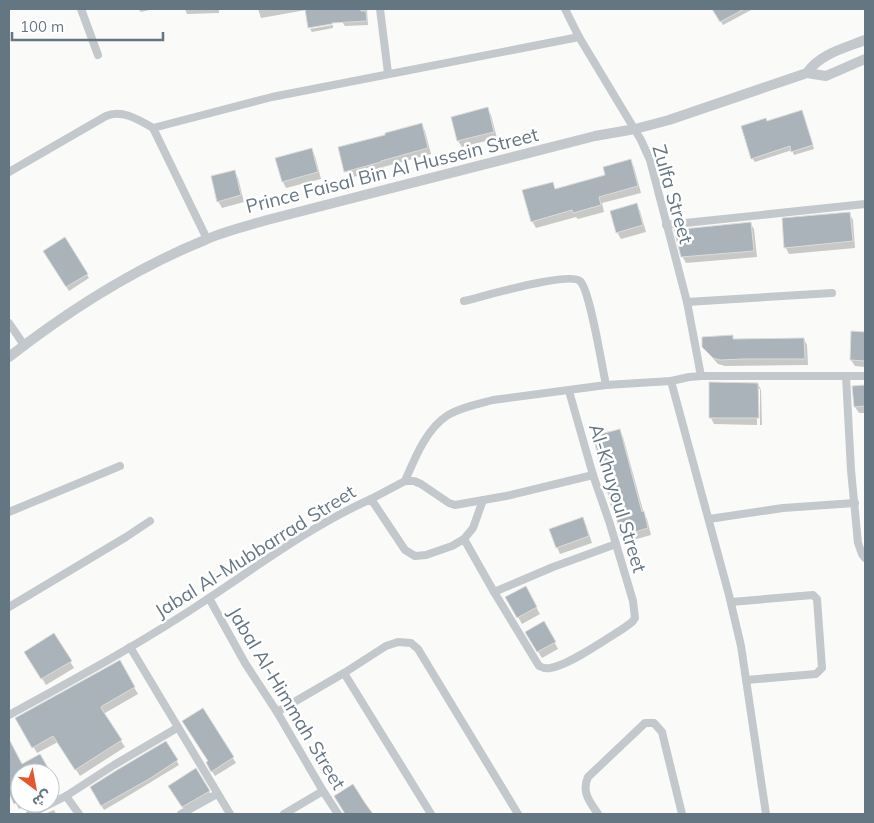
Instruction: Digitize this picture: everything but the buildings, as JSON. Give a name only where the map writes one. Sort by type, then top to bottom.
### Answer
[{"type":"street","points":[[82,9],[98,55]]},
{"type":"street","points":[[380,9],[388,73]]},
{"type":"street","name":"Zulfa Street","points":[[565,9],[579,37],[646,149],[687,302],[701,376]]},
{"type":"street","points":[[153,128],[272,97],[579,37]]},
{"type":"street","name":"Prince Faisal Bin Al Hussein Street","points":[[807,73],[822,58],[865,40]]},
{"type":"street","name":"Prince Faisal Bin Al Hussein Street","points":[[9,357],[70,312],[129,277],[180,250],[207,239],[276,218],[594,136],[669,120],[807,73],[826,76],[865,59]]},
{"type":"street","points":[[9,172],[112,114],[123,114],[153,128],[207,239]]},
{"type":"street","points":[[666,225],[865,204]]},
{"type":"street","points":[[464,301],[540,282],[574,278],[579,281],[586,293],[606,385]]},
{"type":"street","points":[[687,302],[832,293]]},
{"type":"street","points":[[9,323],[24,345]]},
{"type":"street","points":[[405,481],[423,444],[435,427],[447,416],[461,409],[493,400],[606,385],[670,381],[701,376],[865,376]]},
{"type":"street","points":[[846,376],[851,470],[858,543],[865,558]]},
{"type":"street","points":[[670,381],[709,519],[741,646],[766,814]]},
{"type":"street","name":"Al-Khuyoul Street","points":[[494,592],[533,657],[539,666],[544,668],[562,665],[624,628],[635,618],[633,601],[593,475],[569,391]]},
{"type":"street","points":[[9,512],[120,466]]},
{"type":"street","points":[[371,499],[405,481],[414,481],[455,505],[593,475]]},
{"type":"street","name":"Jabal Al-Mubbarrad Street","points":[[9,715],[130,647],[333,518],[371,499],[402,546],[410,554],[415,556],[426,555],[452,546],[464,539]]},
{"type":"street","points":[[483,500],[473,528],[464,539],[494,592],[553,567],[616,544]]},
{"type":"street","points":[[709,519],[783,508],[855,503]]},
{"type":"street","points":[[9,607],[150,521]]},
{"type":"street","points":[[731,602],[813,595],[817,599],[822,668],[816,674],[746,680]]},
{"type":"street","name":"Jabal Al-Himmah Street","points":[[209,598],[245,663],[277,712],[338,814]]},
{"type":"street","points":[[277,712],[386,646],[398,642],[411,643],[418,649],[518,814]]},
{"type":"street","points":[[130,647],[230,814]]},
{"type":"street","points":[[344,673],[431,814]]},
{"type":"street","points":[[598,814],[588,800],[585,784],[588,777],[645,723],[654,723],[662,732],[682,814]]},
{"type":"street","points":[[30,814],[66,796],[114,764],[177,728]]},
{"type":"street","points":[[284,814],[323,791]]},
{"type":"street","points":[[181,814],[217,794]]},
{"type":"street","points":[[66,796],[79,814]]}]
